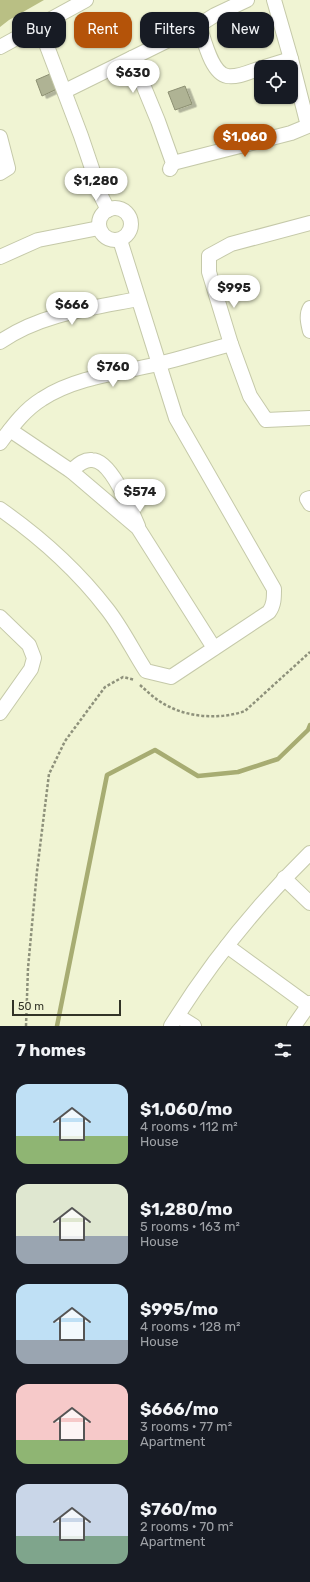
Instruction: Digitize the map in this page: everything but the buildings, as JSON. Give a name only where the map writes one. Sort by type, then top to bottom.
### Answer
[{"type":"street","points":[[63,12],[86,0]]},
{"type":"street","points":[[209,19],[247,0]]},
{"type":"street","points":[[132,58],[158,121],[172,166],[291,133],[308,126],[274,0]]},
{"type":"street","points":[[0,47],[12,40]]},
{"type":"street","points":[[48,48],[65,91],[102,198],[108,210]]},
{"type":"street","points":[[65,91],[152,48]]},
{"type":"street","points":[[207,48],[214,66],[220,73],[227,76],[254,70]]},
{"type":"street","points":[[0,137],[8,168],[0,173]]},
{"type":"street","points":[[115,208],[122,209],[131,219],[130,232],[126,237],[120,240],[114,240],[107,238],[102,234],[99,228],[99,221],[102,214],[108,210],[115,208]]},
{"type":"street","points":[[310,223],[231,244],[209,256],[209,272],[231,344],[250,396],[266,420],[310,418]]},
{"type":"street","points":[[0,257],[38,240],[99,228]]},
{"type":"street","points":[[0,509],[26,527],[66,563],[108,610],[146,672],[171,677],[269,612],[274,600],[274,589],[176,418],[120,240]]},
{"type":"street","points":[[0,342],[28,326],[51,318],[88,308],[138,299]]},
{"type":"street","points":[[310,308],[308,311],[310,331]]},
{"type":"street","points":[[0,443],[25,412],[40,400],[59,389],[96,378],[160,364],[231,344]]},
{"type":"street","points":[[10,430],[71,471],[138,528]]},
{"type":"street","points":[[71,471],[84,461],[93,460],[103,464],[122,490],[138,528],[214,648]]},
{"type":"street","points":[[310,498],[307,499],[310,504]]},
{"type":"street","points":[[0,616],[29,645],[34,658],[31,669],[0,714]]},
{"type":"street","points":[[194,1026],[175,1021],[227,946],[284,878],[310,853]]},
{"type":"street","points":[[284,878],[310,903]]},
{"type":"street","points":[[227,946],[309,1004],[294,1026]]},
{"type":"path","points":[[26,1026],[30,946],[37,871],[50,774],[65,741],[105,687],[123,677],[134,680],[170,708],[195,716],[233,716],[245,711],[310,652]]},
{"type":"green space","points":[[0,0],[44,0],[23,12],[12,12],[12,18],[0,27]]},
{"type":"waterway","points":[[57,1026],[107,775],[155,750],[198,776],[238,772],[278,759],[308,730],[310,725]]}]
